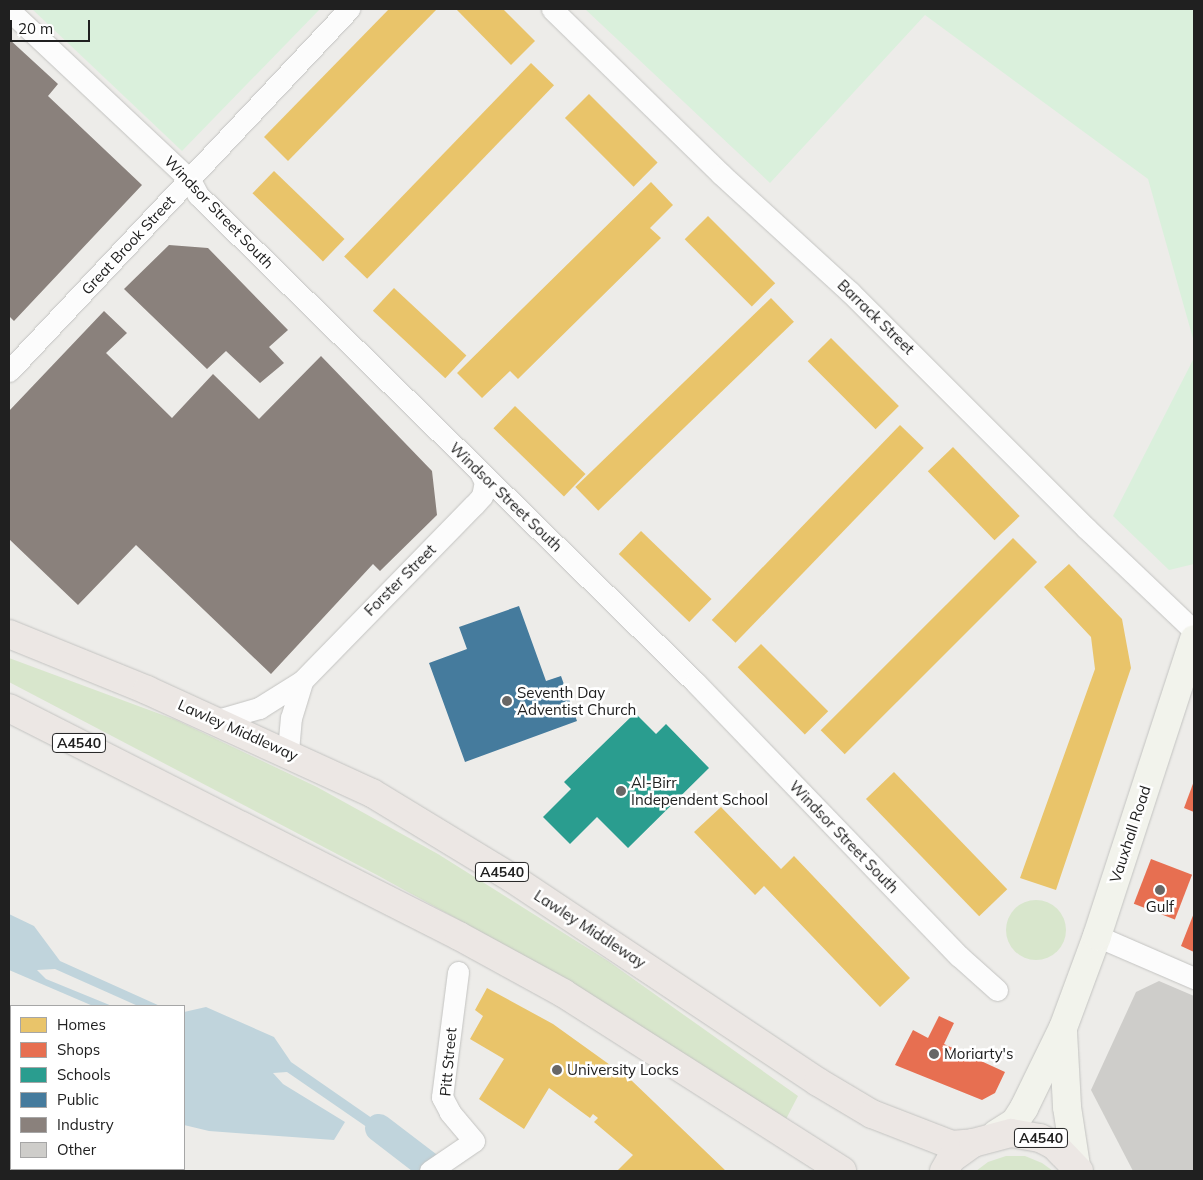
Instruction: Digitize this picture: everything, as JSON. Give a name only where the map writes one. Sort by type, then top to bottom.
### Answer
[{"type":"highway","name":"Lawley Middleway","points":[[9,634],[218,720],[372,793],[512,878],[818,1082],[872,1114],[952,1146],[984,1138]]},
{"type":"highway","name":"A4540","points":[[9,708],[312,860],[563,993],[842,1171]]},
{"type":"highway","name":"A4540","points":[[984,1138],[1011,1132],[1040,1138],[1066,1154],[1077,1169]]},
{"type":"highway","points":[[944,1171],[952,1159],[984,1138]]},
{"type":"main road","name":"Vauxhall Road","points":[[984,1138],[1015,1122],[1024,1108],[1063,1028],[1097,936],[1194,639]]},
{"type":"main road","name":"Vauxhall Road","points":[[1063,1028],[1067,1107],[1077,1169]]},
{"type":"street","name":"Great Brook Street","points":[[9,371],[349,9]]},
{"type":"street","name":"Barrack Street","points":[[552,9],[721,174],[850,292],[1086,528],[1194,630]]},
{"type":"street","name":"Windsor Street South","points":[[9,10],[190,180],[198,195],[683,670],[959,956],[997,990]]},
{"type":"street","name":"Forster Street","points":[[218,720],[259,708],[302,681],[474,505],[484,488],[482,474]]},
{"type":"street","name":"Forster Street","points":[[288,752],[290,718],[302,681]]},
{"type":"street","points":[[1097,936],[1194,978]]},
{"type":"street","name":"Pitt Street","points":[[436,1167],[474,1141],[450,1112],[442,1097],[458,972]]},
{"type":"green space","points":[[32,9],[320,9],[182,151]]},
{"type":"green space","points":[[585,9],[1194,9],[1194,342],[1148,179],[925,15],[770,183]]},
{"type":"green space","points":[[1194,358],[1194,564],[1169,570],[1113,516]]},
{"type":"green space","points":[[9,658],[176,720],[317,787],[438,854],[608,961],[798,1096],[786,1119],[559,975],[377,875],[9,682]]},
{"type":"green space","points":[[1036,900],[1053,905],[1061,913],[1066,930],[1061,947],[1053,955],[1036,960],[1019,955],[1011,947],[1006,930],[1011,913],[1019,905]]},
{"type":"green space","points":[[1006,1156],[1025,1156],[1042,1163],[1053,1171],[976,1171],[988,1162]]},
{"type":"water","points":[[9,914],[34,926],[60,961],[158,1005],[136,1005],[55,969],[37,970],[46,979],[110,1005],[91,1005],[9,970]]},
{"type":"water","points":[[206,1007],[274,1037],[291,1062],[415,1148],[403,1152],[287,1072],[273,1073],[283,1084],[345,1122],[334,1140],[209,1131],[185,1125],[185,1012]]},
{"type":"building: Homes","points":[[389,9],[437,9],[288,161],[264,137]]},
{"type":"building: Homes","points":[[456,9],[503,9],[535,41],[511,65]]},
{"type":"building: Homes","points":[[531,63],[554,85],[367,279],[344,257]]},
{"type":"building: Homes","points":[[589,94],[658,163],[634,187],[565,118]]},
{"type":"building: Homes","points":[[274,171],[344,239],[323,261],[252,193]]},
{"type":"building: Homes","points":[[651,182],[673,205],[650,228],[661,238],[518,379],[510,371],[482,398],[457,373]]},
{"type":"building: Homes","points":[[708,216],[775,283],[752,307],[685,239]]},
{"type":"building: Homes","points":[[394,288],[466,356],[445,378],[373,311]]},
{"type":"building: Homes","points":[[771,298],[794,322],[598,511],[575,487]]},
{"type":"building: Homes","points":[[831,338],[899,406],[876,429],[808,361]]},
{"type":"building: Homes","points":[[515,406],[585,474],[564,496],[493,428]]},
{"type":"building: Homes","points":[[900,425],[924,448],[735,643],[712,620]]},
{"type":"building: Homes","points":[[953,447],[1020,516],[995,540],[928,471]]},
{"type":"building: Homes","points":[[641,531],[711,599],[689,622],[619,554]]},
{"type":"building: Homes","points":[[1013,538],[1037,562],[845,754],[821,730]]},
{"type":"building: Homes","points":[[1069,564],[1122,619],[1131,668],[1056,890],[1020,878],[1095,669],[1091,637],[1044,587]]},
{"type":"building: Homes","points":[[761,644],[828,711],[805,735],[738,667]]},
{"type":"building: Homes","points":[[894,772],[1007,889],[979,916],[866,799]]},
{"type":"building: Homes","points":[[721,807],[781,869],[794,856],[910,978],[880,1007],[764,886],[755,895],[694,832]]},
{"type":"building: Homes","name":"University Locks","points":[[487,988],[553,1024],[631,1080],[726,1171],[617,1171],[633,1155],[594,1122],[598,1118],[593,1114],[590,1118],[549,1088],[524,1129],[479,1099],[504,1059],[470,1039],[483,1016],[475,1010]]},
{"type":"building: Shops","points":[[1194,781],[1194,812],[1184,808]]},
{"type":"building: Shops","points":[[1151,859],[1192,875],[1175,920],[1134,904]]},
{"type":"building: Shops","points":[[1194,913],[1194,952],[1181,946]]},
{"type":"building: Shops","name":"Moriarty's","points":[[939,1016],[954,1023],[944,1044],[1005,1072],[995,1093],[982,1100],[895,1065],[913,1030],[928,1038]]},
{"type":"building: Schools","points":[[635,713],[656,734],[666,724],[709,768],[628,848],[597,817],[570,844],[543,817],[571,789],[564,782]]},
{"type":"building: Public","name":"Seventh Day Adventist Church","points":[[519,606],[546,681],[561,676],[577,721],[465,762],[429,663],[467,649],[459,627]]},
{"type":"building: Industry","points":[[9,39],[58,84],[48,96],[142,185],[14,321],[9,316]]},
{"type":"building: Industry","points":[[169,245],[208,248],[288,330],[269,347],[284,363],[260,383],[226,351],[207,369],[124,289]]},
{"type":"building: Industry","points":[[104,311],[127,333],[106,353],[172,418],[213,374],[259,419],[321,356],[432,471],[437,515],[380,571],[373,564],[271,674],[136,545],[78,605],[9,539],[9,411]]},
{"type":"building: Other","points":[[1159,981],[1194,996],[1194,1171],[1133,1171],[1091,1090],[1136,992]]},
{"type":"waterway","points":[[379,1128],[435,1171]]},
{"type":"place","name":"Seventh Day Adventist Church","points":[[507,701]]},
{"type":"place","name":"Al-Birr Independent School","points":[[621,791]]},
{"type":"place","name":"Gulf","points":[[1160,890]]},
{"type":"place","name":"Moriarty's","points":[[934,1054]]},
{"type":"place","name":"University Locks","points":[[557,1070]]}]
